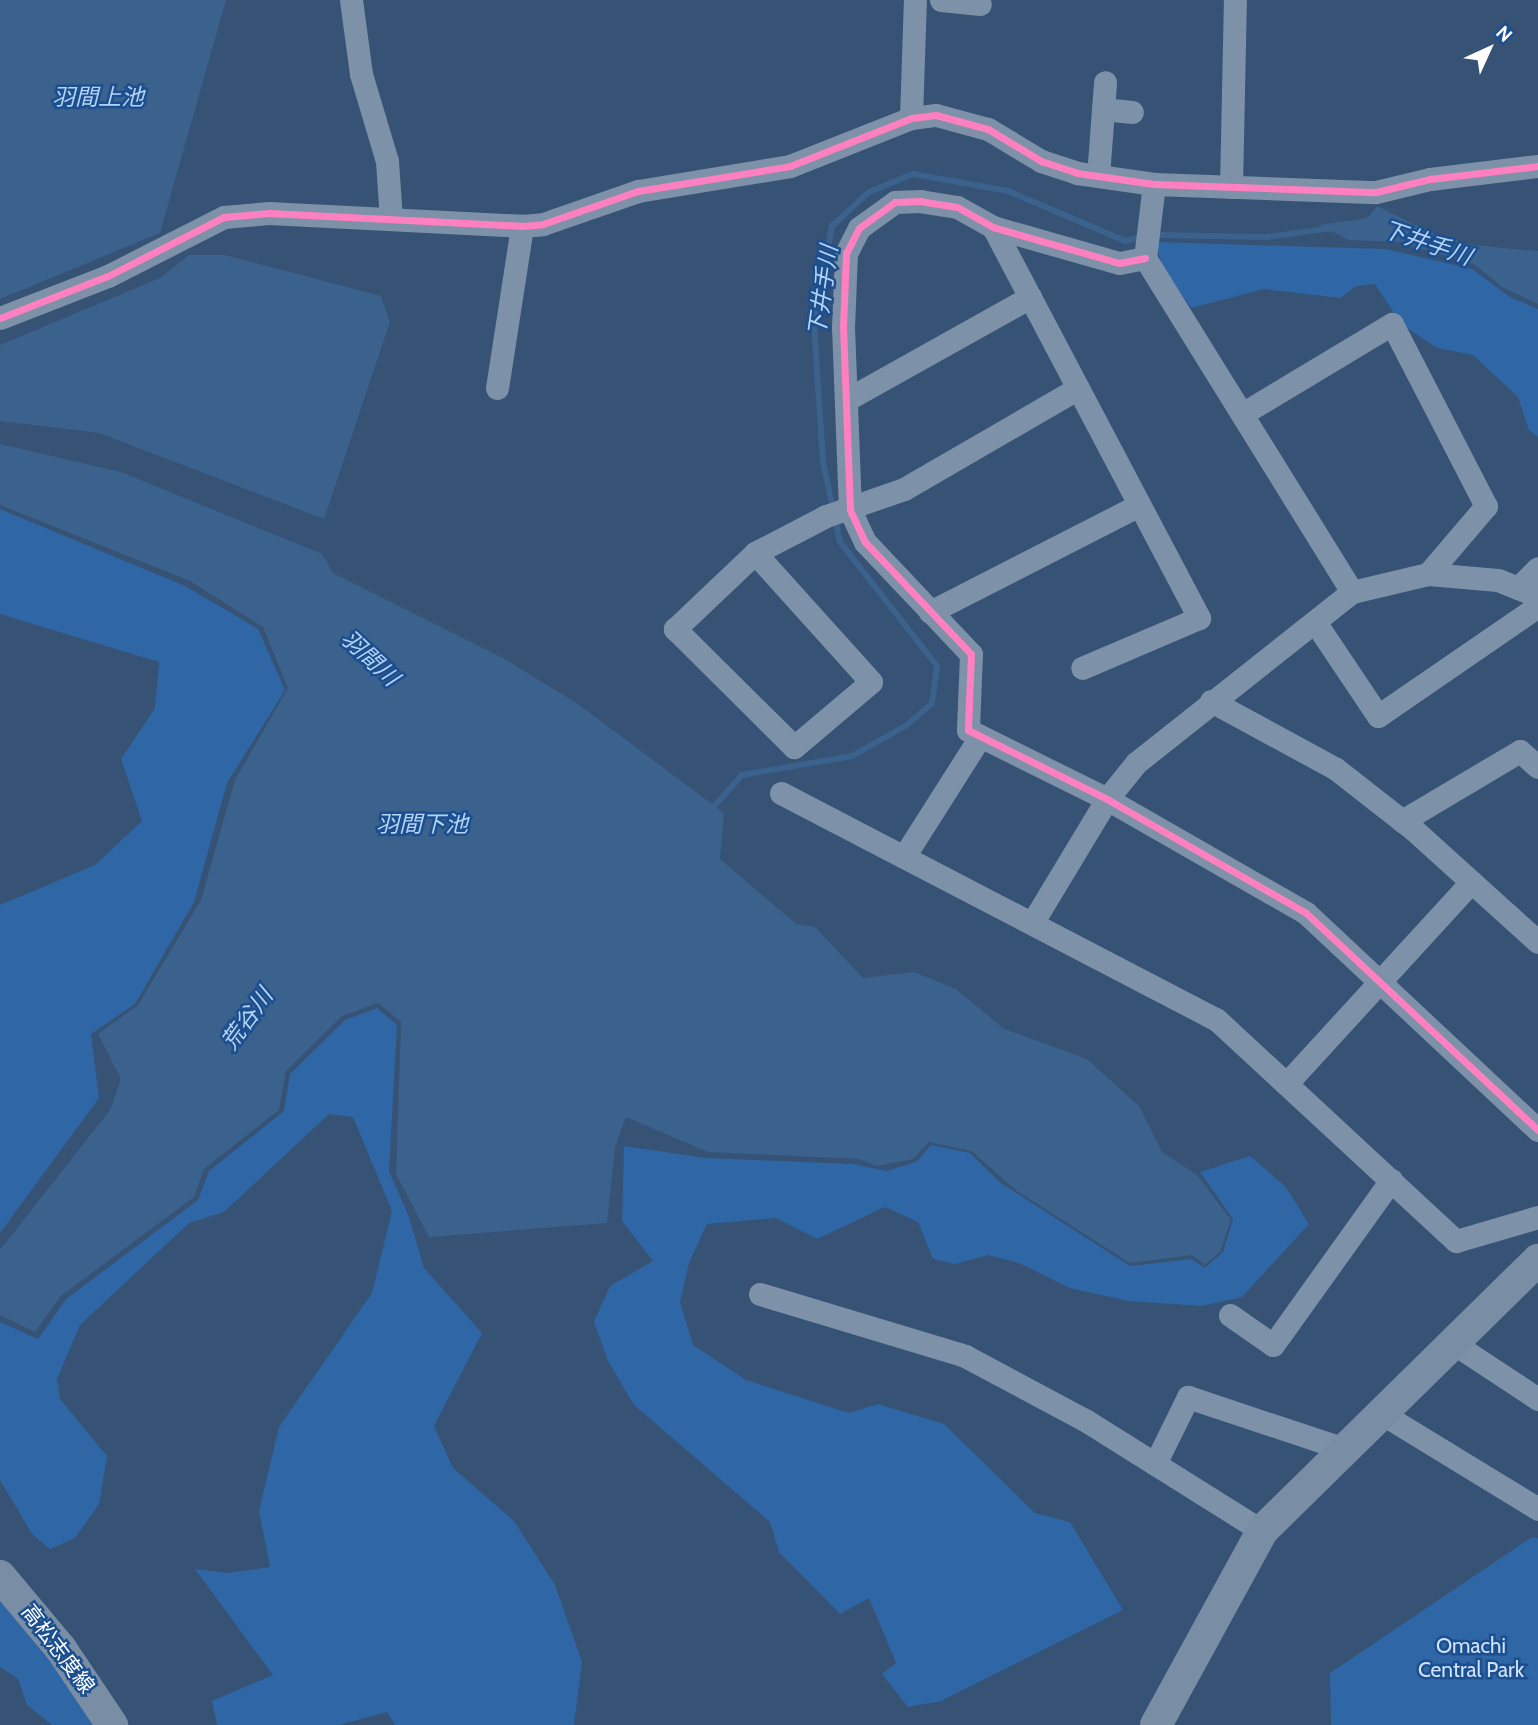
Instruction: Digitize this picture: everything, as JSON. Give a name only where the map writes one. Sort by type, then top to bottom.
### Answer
[{"type":"street","points":[[351,0],[361,75],[387,161],[391,219]]},
{"type":"street","points":[[911,118],[915,0]]},
{"type":"street","points":[[941,0],[980,4]]},
{"type":"street","points":[[1231,187],[1235,0]]},
{"type":"street","points":[[1098,176],[1105,82]]},
{"type":"street","points":[[1103,110],[1132,112]]},
{"type":"street","points":[[0,318],[108,276],[224,217],[269,213],[522,226],[570,218],[638,191],[790,166],[911,118],[936,115],[988,129],[1041,161],[1098,176],[1154,184],[1376,192],[1430,180],[1538,166]]},
{"type":"street","points":[[1154,184],[1146,254],[1241,414],[1352,592]]},
{"type":"street","points":[[1146,254],[1119,263],[993,227],[957,207],[921,201],[895,202],[859,228],[846,253],[846,400],[840,512],[864,542],[971,654],[968,730],[1107,799],[1306,913],[1538,1130]]},
{"type":"street","points":[[497,388],[522,226]]},
{"type":"street","points":[[993,227],[1199,618],[1082,668]]},
{"type":"street","points":[[846,400],[1030,297]]},
{"type":"street","points":[[1241,414],[1392,324],[1486,506],[1428,574]]},
{"type":"street","points":[[755,553],[871,681],[793,747],[675,629],[755,553],[840,512],[904,489],[1078,388]]},
{"type":"street","points":[[930,612],[1139,505]]},
{"type":"street","points":[[1034,920],[1107,799],[1136,763],[1210,701],[1352,592],[1428,574],[1498,579],[1528,592],[1538,568]]},
{"type":"street","points":[[1315,622],[1378,716],[1538,606]]},
{"type":"street","points":[[1210,701],[1336,769],[1402,821],[1538,942]]},
{"type":"street","points":[[905,855],[980,737]]},
{"type":"street","points":[[1402,821],[1520,751],[1538,767]]},
{"type":"street","points":[[781,793],[1034,920],[1216,1019],[1456,1241],[1538,1217]]},
{"type":"street","points":[[1287,1083],[1378,980],[1471,882]]},
{"type":"street","points":[[1230,1315],[1273,1345],[1391,1180]]},
{"type":"street","points":[[1156,1725],[1262,1531],[1538,1260]]},
{"type":"street","points":[[760,1294],[965,1356],[1085,1420],[1262,1531]]},
{"type":"street","points":[[1452,1343],[1538,1399]]},
{"type":"street","points":[[1155,1464],[1188,1397],[1344,1449]]},
{"type":"street","points":[[1381,1413],[1538,1509]]},
{"type":"street","name":"高松志度線","points":[[0,1576],[61,1649],[112,1725]]},
{"type":"green space","points":[[1155,242],[1386,249],[1472,269],[1510,297],[1538,309],[1538,437],[1529,430],[1518,397],[1473,355],[1437,348],[1401,324],[1375,284],[1356,286],[1340,298],[1264,289],[1191,308],[1163,268]]},
{"type":"green space","points":[[0,509],[185,586],[258,629],[285,690],[227,783],[194,902],[135,1004],[91,1034],[99,1098],[0,1233],[0,905],[95,865],[142,821],[121,759],[155,708],[159,662],[0,614]]},
{"type":"green space","points":[[377,1008],[397,1025],[389,1171],[409,1217],[424,1268],[482,1333],[434,1426],[453,1468],[514,1521],[555,1585],[582,1662],[574,1725],[395,1725],[387,1712],[339,1725],[217,1725],[212,1701],[273,1675],[195,1569],[227,1573],[270,1567],[259,1511],[279,1427],[372,1293],[392,1211],[353,1117],[329,1114],[224,1212],[189,1223],[80,1325],[57,1379],[60,1399],[107,1456],[99,1504],[75,1538],[50,1549],[32,1534],[0,1480],[0,1322],[38,1339],[66,1299],[198,1200],[209,1171],[284,1111],[290,1074],[345,1020]]},
{"type":"green space","points":[[931,1145],[970,1153],[1001,1183],[1130,1266],[1191,1259],[1205,1268],[1223,1252],[1233,1219],[1200,1172],[1250,1156],[1285,1186],[1309,1224],[1242,1297],[1202,1306],[1129,1301],[1069,1288],[1019,1263],[988,1255],[955,1264],[933,1259],[918,1222],[885,1207],[817,1239],[776,1218],[707,1224],[689,1263],[680,1302],[693,1345],[746,1380],[849,1413],[878,1404],[944,1424],[1035,1513],[1070,1522],[1123,1610],[941,1701],[908,1707],[882,1674],[896,1663],[869,1598],[840,1614],[779,1552],[770,1522],[634,1405],[608,1361],[594,1322],[610,1286],[653,1261],[622,1221],[624,1146],[706,1158],[853,1164],[887,1171],[916,1162]]},
{"type":"green space","name":"Omachi Central Park","points":[[1532,1537],[1538,1538],[1538,1725],[1331,1725],[1330,1673]]},
{"type":"green space","points":[[0,1600],[54,1663],[96,1725],[52,1725],[27,1705],[18,1679],[0,1667]]},
{"type":"water","name":"羽間上池","points":[[0,0],[226,0],[160,233],[0,299]]},
{"type":"water","points":[[1377,206],[1434,234],[1472,245],[1538,251],[1538,304],[1502,287],[1474,264],[1397,242],[1349,240],[1319,225],[1368,218]]},
{"type":"water","points":[[189,255],[225,255],[381,296],[390,322],[324,519],[99,433],[0,421],[0,345],[160,278]]},
{"type":"water","name":"羽間下池","points":[[0,444],[121,472],[322,554],[333,573],[503,658],[578,704],[724,813],[720,859],[796,924],[815,927],[863,978],[914,972],[956,989],[1004,1029],[1087,1059],[1139,1106],[1162,1152],[1197,1175],[1231,1220],[1220,1252],[1205,1265],[1192,1255],[1130,1263],[1017,1191],[971,1151],[929,1142],[913,1159],[877,1166],[859,1159],[708,1152],[626,1117],[615,1147],[607,1223],[429,1237],[396,1174],[401,1022],[378,1003],[342,1016],[286,1071],[279,1110],[204,1169],[194,1197],[61,1296],[35,1332],[0,1315],[0,1250],[110,1110],[121,1079],[98,1034],[138,1005],[201,900],[235,780],[288,688],[263,627],[190,581],[0,505]]},
{"type":"waterway","name":"下井手川","points":[[709,812],[742,775],[852,756],[907,725],[932,703],[937,666],[840,542],[823,462],[814,323],[832,226],[869,192],[913,174],[1008,191],[1125,241],[1143,237]]},
{"type":"waterway","name":"下井手川","points":[[1153,235],[1267,237],[1334,228]]},
{"type":"cycle path","points":[[0,318],[108,276],[224,217],[269,213],[522,226],[543,224],[638,191],[790,166],[911,118],[936,115],[988,129],[1041,161],[1077,173],[1154,184],[1376,192],[1430,179],[1538,166]]},
{"type":"cycle path","points":[[1145,258],[1119,263],[993,227],[957,207],[921,201],[895,202],[859,228],[846,253],[843,327],[850,510],[865,542],[971,654],[968,730],[1107,799],[1306,913],[1538,1130]]},
{"type":"water label","name":"羽間川","points":[[370,658]]},
{"type":"water label","name":"荒谷川","points":[[247,1019]]}]
